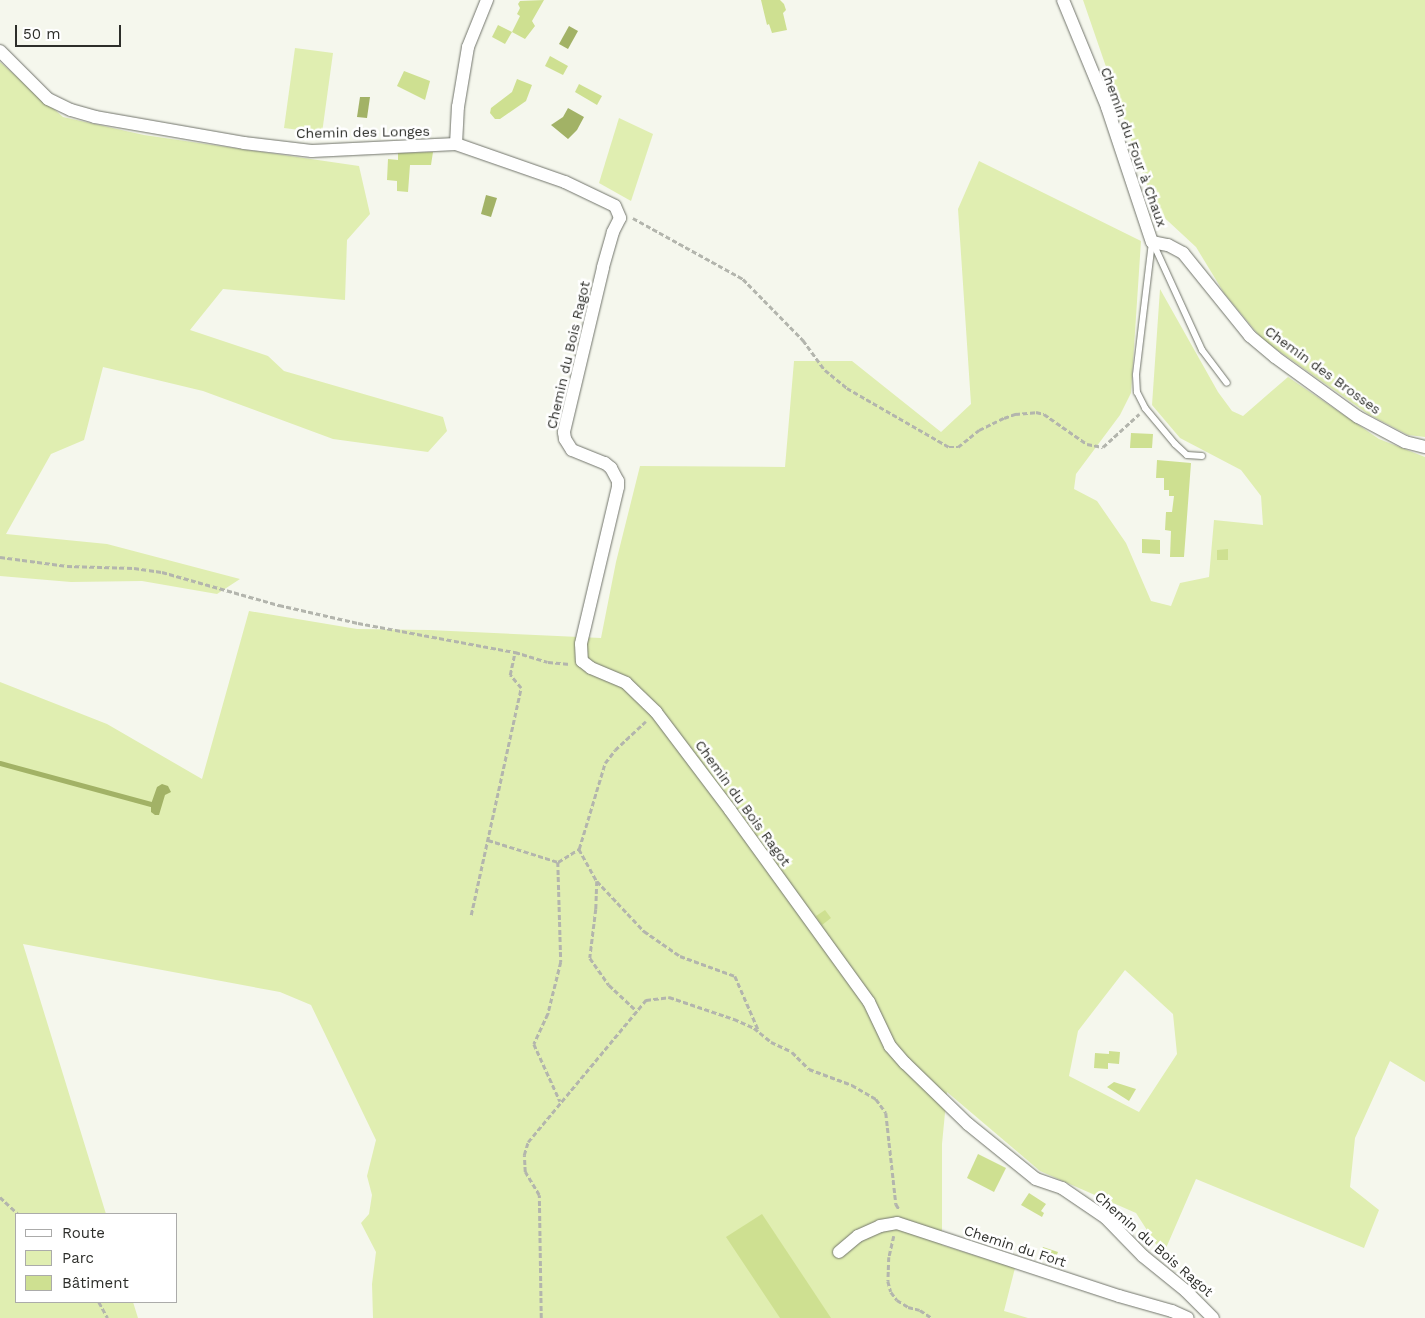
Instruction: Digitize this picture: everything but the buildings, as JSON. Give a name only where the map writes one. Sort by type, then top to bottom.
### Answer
[{"type":"street","points":[[456,144],[458,107],[468,47],[487,0]]},
{"type":"street","name":"Chemin du Four à Chaux","points":[[1063,0],[1107,107],[1152,242]]},
{"type":"street","name":"Chemin des Longes","points":[[0,51],[48,98],[71,110],[95,117],[244,143],[295,149],[357,150],[456,144],[565,182],[604,200],[618,211]]},
{"type":"street","name":"Chemin du Bois Ragot","points":[[618,211],[620,218],[613,232],[603,268],[564,432],[565,439],[572,450],[605,463],[612,468],[618,480],[618,488],[581,644],[581,656],[586,665],[626,683],[656,712],[730,810],[869,1002],[890,1046],[906,1063],[968,1124],[1036,1179],[1062,1188],[1106,1218],[1143,1256],[1192,1296],[1213,1318]]},
{"type":"street","name":"Chemin des Brosses","points":[[1152,242],[1168,245],[1183,253],[1250,336],[1274,356],[1358,417],[1405,442],[1425,447]]},
{"type":"street","points":[[839,1252],[858,1236],[880,1226],[897,1223]]},
{"type":"street","name":"Chemin du Fort","points":[[897,1223],[1119,1296],[1166,1308],[1188,1318]]},
{"type":"lane","points":[[1152,242],[1202,350],[1227,383]]},
{"type":"lane","name":"Chemin du Four à Chaux","points":[[1152,242],[1136,375],[1138,392],[1145,408],[1175,444],[1187,454],[1202,456]]},
{"type":"path","points":[[618,211],[744,279],[788,324],[825,370],[847,388],[949,447],[958,447],[979,430],[1004,418],[1015,414],[1036,412],[1044,414],[1087,444],[1103,447],[1145,408]]},
{"type":"path","points":[[0,557],[67,566],[134,568],[162,572],[279,605],[358,624],[515,652],[548,662],[586,665]]},
{"type":"path","points":[[471,914],[520,688],[510,675],[515,652]]},
{"type":"path","points":[[488,840],[558,862],[579,849],[605,763],[615,750],[656,712]]},
{"type":"path","points":[[579,849],[598,881],[644,931],[680,956],[735,976],[759,1032]]},
{"type":"path","points":[[558,862],[561,962],[548,1014],[534,1044],[560,1101]]},
{"type":"path","points":[[598,881],[590,958],[609,984],[637,1011]]},
{"type":"path","points":[[541,1318],[539,1195],[525,1172],[524,1155],[528,1142],[560,1101],[646,1000],[669,997],[734,1018],[759,1032],[771,1042],[792,1052],[809,1069],[852,1085],[876,1099],[886,1113],[896,1204],[900,1216],[889,1257],[888,1281],[891,1292],[897,1300],[920,1310],[932,1318]]},
{"type":"path","points":[[0,1197],[17,1213]]},
{"type":"path","points":[[100,1303],[108,1318]]},
{"type":"green space","points":[[1083,0],[1425,0],[1425,437],[1408,435],[1368,414],[1262,339],[1224,293],[1196,247],[1155,209]]},
{"type":"green space","points":[[295,48],[333,53],[322,133],[284,128]]},
{"type":"green space","points":[[0,62],[63,117],[144,135],[359,166],[370,214],[347,240],[345,300],[223,289],[190,330],[268,356],[284,371],[443,417],[447,431],[428,452],[333,439],[203,391],[103,367],[84,440],[51,454],[6,534],[107,544],[240,579],[217,594],[142,581],[71,582],[0,576]]},
{"type":"green space","points":[[619,118],[653,134],[631,201],[599,183]]},
{"type":"green space","points":[[979,161],[1141,241],[1131,393],[1120,415],[1076,474],[1074,489],[1097,501],[1126,543],[1151,601],[1171,606],[1180,583],[1209,577],[1214,520],[1263,525],[1261,496],[1241,470],[1180,438],[1152,405],[1160,289],[1218,392],[1232,411],[1243,416],[1288,377],[1379,439],[1425,457],[1425,1082],[1390,1061],[1355,1138],[1350,1187],[1379,1210],[1364,1248],[1196,1179],[1163,1255],[1136,1213],[1040,1171],[947,1092],[942,1144],[942,1245],[1015,1268],[1004,1311],[1028,1318],[373,1318],[372,1284],[376,1252],[361,1223],[369,1214],[372,1195],[367,1176],[376,1140],[311,1005],[280,992],[23,944],[106,1213],[15,1213],[15,1303],[133,1303],[138,1318],[0,1318],[0,682],[107,724],[202,779],[249,611],[357,629],[429,630],[601,638],[616,562],[640,466],[785,467],[794,361],[852,361],[941,432],[971,404],[958,209]],"holes":[[[1125,970],[1173,1014],[1177,1054],[1139,1112],[1069,1076],[1078,1031]]]},
{"type":"shaded area","points":[[569,26],[578,31],[568,49],[559,44]]},
{"type":"shaded area","points":[[360,97],[370,97],[367,118],[357,117]]},
{"type":"shaded area","points":[[568,108],[584,117],[577,130],[568,139],[551,125],[563,117]]},
{"type":"shaded area","points":[[486,195],[497,198],[491,217],[481,214]]},
{"type":"shaded area","points":[[162,784],[168,786],[171,792],[165,795],[159,815],[155,815],[151,812],[151,804],[157,787]]},
{"type":"waterway","points":[[0,763],[151,804]]}]
